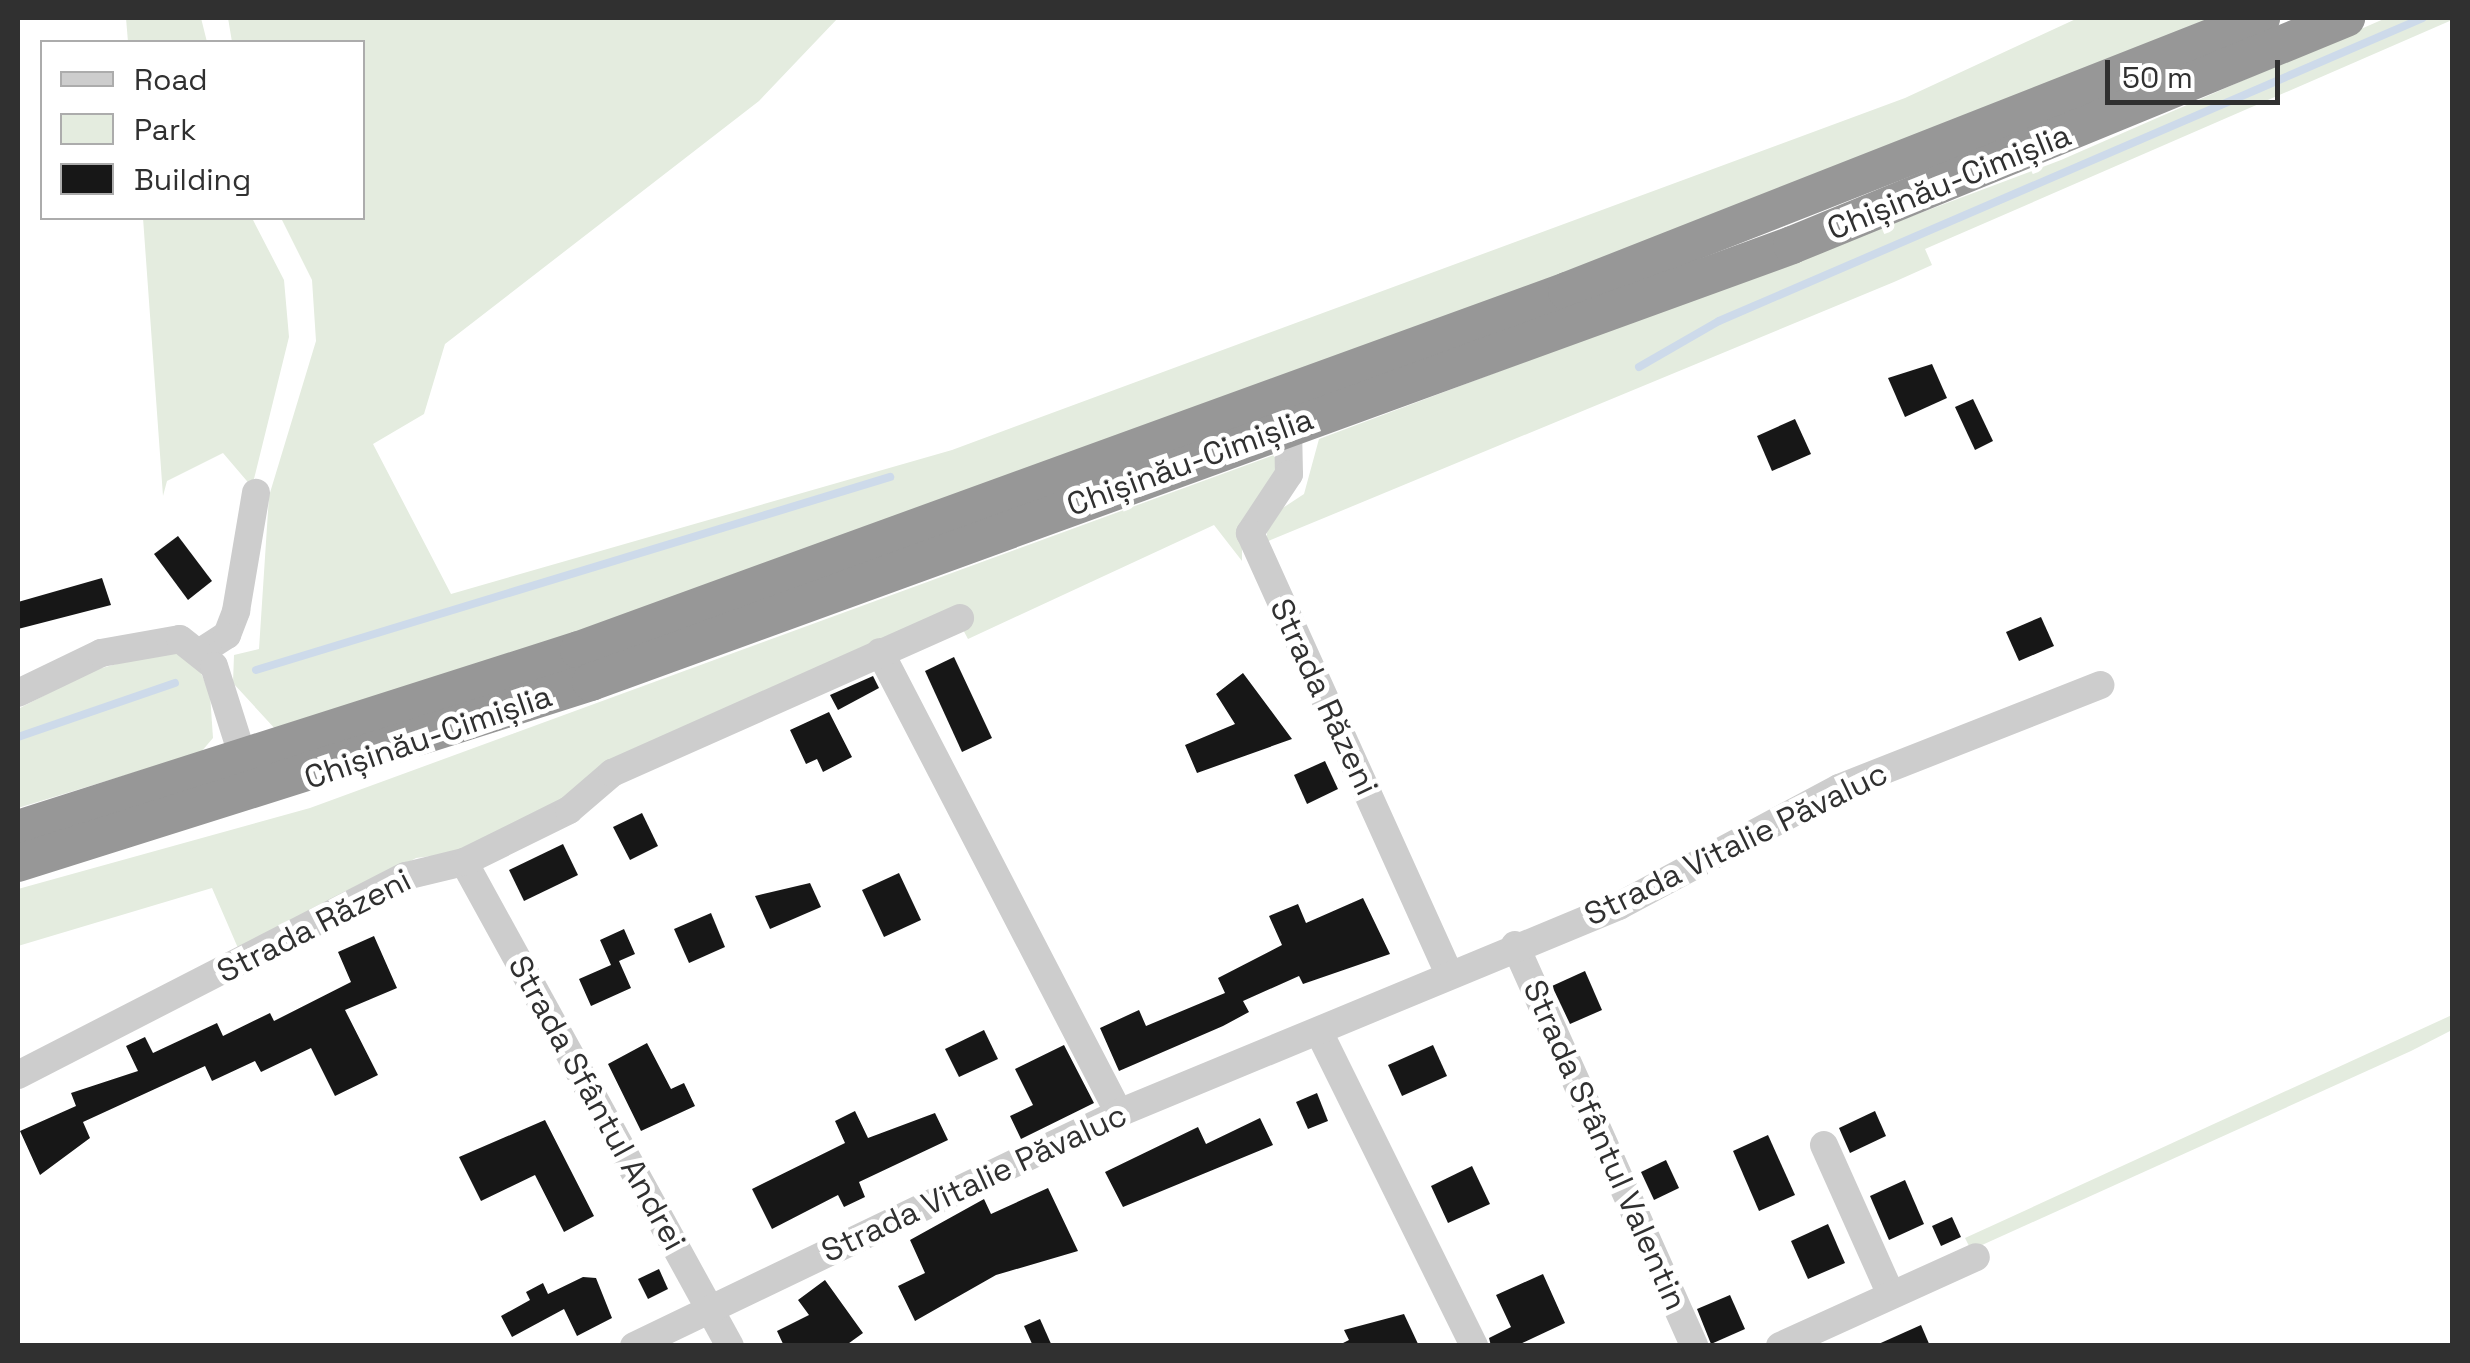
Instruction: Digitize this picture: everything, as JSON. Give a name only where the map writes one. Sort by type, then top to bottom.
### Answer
[{"type":"highway","name":"Chișinău-Cimișlia","points":[[18,829],[245,764],[1567,291],[2261,18]]},
{"type":"highway","name":"Chișinău-Cimișlia","points":[[18,863],[572,688],[1792,245],[2346,18]]},
{"type":"street","name":"Strada Răzeni","points":[[1288,426],[1289,474],[1250,533],[1448,971]]},
{"type":"street","points":[[202,651],[227,634],[236,611],[256,494]]},
{"type":"street","name":"Strada Răzeni","points":[[18,1075],[406,876],[464,862],[570,810],[612,773],[960,618]]},
{"type":"street","points":[[18,693],[159,637],[202,651]]},
{"type":"street","points":[[202,651],[245,764]]},
{"type":"street","points":[[880,652],[1119,1113]]},
{"type":"street","name":"Strada Vitalie Păvaluc","points":[[634,1346],[1119,1113],[1320,1036],[1448,971],[1619,906],[1840,788],[2100,685]]},
{"type":"street","name":"Strada Sfântul Andrei","points":[[464,862],[730,1346]]},
{"type":"street","name":"Strada Sfântul Valentin","points":[[1515,945],[1694,1346]]},
{"type":"street","points":[[1320,1036],[1474,1346]]},
{"type":"street","points":[[1824,1145],[1890,1295]]},
{"type":"street","points":[[1780,1346],[1976,1256]]},
{"type":"green space","points":[[126,18],[201,18],[206,40],[128,40]]},
{"type":"green space","points":[[228,18],[838,18],[759,101],[445,344],[424,414],[373,444],[451,594],[952,450],[1905,98],[2078,18],[2228,18],[1701,226],[603,624],[277,731],[233,683],[234,655],[259,649],[269,496],[316,341],[312,280],[282,220],[365,220],[365,40],[232,40]]},
{"type":"green space","points":[[2386,18],[2452,20],[1925,249],[1932,265],[1894,282],[1266,542],[1269,517],[1304,494],[1319,439],[2061,160]]},
{"type":"green space","points":[[143,220],[253,220],[284,280],[289,337],[252,487],[223,453],[167,481],[163,496]]},
{"type":"green space","points":[[1285,451],[1282,471],[1242,528],[1242,561],[1214,525],[968,639],[953,611],[463,852],[416,858],[241,955],[212,888],[18,946],[18,889],[310,808]]},
{"type":"green space","points":[[175,648],[198,666],[210,694],[213,738],[201,752],[18,808],[18,709],[91,671]]},
{"type":"green space","points":[[2452,1015],[2452,1030],[2411,1051],[1971,1250],[1965,1238]]},
{"type":"building","points":[[1932,364],[1947,398],[1905,417],[1888,378]]},
{"type":"building","points":[[1973,399],[1993,441],[1975,450],[1955,407]]},
{"type":"building","points":[[1795,419],[1811,454],[1772,471],[1757,436]]},
{"type":"building","points":[[178,536],[212,581],[188,600],[154,554]]},
{"type":"building","points":[[102,578],[111,605],[18,629],[18,602]]},
{"type":"building","points":[[2041,617],[2054,646],[2019,661],[2006,632]]},
{"type":"building","points":[[954,657],[992,738],[962,752],[925,671]]},
{"type":"building","points":[[1243,673],[1292,739],[1197,773],[1185,745],[1235,724],[1216,694]]},
{"type":"building","points":[[873,676],[879,688],[838,710],[830,695]]},
{"type":"building","points":[[829,712],[852,757],[823,772],[817,759],[806,764],[790,730]]},
{"type":"building","points":[[1325,761],[1338,789],[1307,804],[1294,775]]},
{"type":"building","points":[[642,813],[658,846],[630,860],[613,827]]},
{"type":"building","points":[[563,844],[578,875],[524,901],[509,870]]},
{"type":"building","points":[[899,873],[921,920],[884,937],[862,890]]},
{"type":"building","points":[[810,883],[821,907],[770,929],[755,896]]},
{"type":"building","points":[[1363,898],[1390,954],[1303,984],[1299,976],[1243,1001],[1249,1012],[1223,1026],[1119,1071],[1100,1028],[1139,1010],[1146,1026],[1225,993],[1218,978],[1282,945],[1269,916],[1298,904],[1306,923]]},
{"type":"building","points":[[711,913],[725,947],[689,963],[674,929]]},
{"type":"building","points":[[624,929],[635,954],[619,961],[631,988],[591,1006],[579,979],[611,965],[600,940]]},
{"type":"building","points":[[374,936],[397,988],[345,1010],[378,1075],[335,1096],[311,1048],[261,1072],[255,1061],[212,1081],[205,1066],[83,1122],[90,1138],[40,1175],[20,1131],[76,1106],[71,1093],[138,1071],[126,1046],[145,1037],[153,1053],[217,1023],[223,1036],[270,1013],[274,1021],[351,982],[338,952]]},
{"type":"building","points":[[1585,971],[1602,1010],[1570,1024],[1552,986]]},
{"type":"building","points":[[984,1030],[998,1059],[959,1077],[945,1049]]},
{"type":"building","points":[[647,1043],[671,1089],[684,1083],[695,1106],[641,1131],[608,1064]]},
{"type":"building","points":[[1064,1045],[1094,1103],[1021,1139],[1010,1116],[1033,1105],[1015,1069]]},
{"type":"building","points":[[1433,1045],[1447,1076],[1402,1096],[1388,1065]]},
{"type":"building","points":[[1317,1093],[1328,1121],[1308,1129],[1296,1102]]},
{"type":"building","points":[[855,1111],[868,1138],[935,1113],[948,1140],[859,1182],[865,1197],[844,1207],[838,1195],[772,1229],[752,1189],[845,1143],[835,1121]]},
{"type":"building","points":[[1875,1111],[1886,1136],[1850,1153],[1839,1128]]},
{"type":"building","points":[[1260,1118],[1273,1145],[1123,1207],[1105,1172],[1198,1127],[1206,1144]]},
{"type":"building","points":[[545,1120],[594,1216],[564,1232],[535,1175],[481,1201],[459,1157]]},
{"type":"building","points":[[1768,1135],[1795,1195],[1759,1211],[1733,1151]]},
{"type":"building","points":[[1666,1160],[1679,1188],[1654,1200],[1641,1172]]},
{"type":"building","points":[[1472,1166],[1490,1204],[1448,1223],[1431,1186]]},
{"type":"building","points":[[1905,1180],[1924,1224],[1889,1240],[1870,1196]]},
{"type":"building","points":[[1048,1188],[1078,1251],[996,1275],[915,1321],[898,1286],[925,1273],[910,1240],[984,1199],[991,1214]]},
{"type":"building","points":[[1952,1217],[1961,1237],[1941,1246],[1932,1226]]},
{"type":"building","points":[[1828,1224],[1845,1263],[1808,1279],[1791,1241]]},
{"type":"building","points":[[659,1269],[668,1289],[648,1299],[638,1279]]},
{"type":"building","points":[[1543,1274],[1565,1323],[1516,1346],[1491,1346],[1489,1338],[1511,1327],[1496,1295]]},
{"type":"building","points":[[583,1277],[596,1278],[612,1318],[577,1336],[564,1309],[512,1337],[501,1316],[530,1300],[526,1292],[543,1283],[548,1294]]},
{"type":"building","points":[[825,1280],[863,1333],[845,1346],[784,1346],[777,1331],[809,1315],[798,1300]]},
{"type":"building","points":[[1730,1295],[1745,1329],[1711,1344],[1697,1309]]},
{"type":"building","points":[[1404,1314],[1419,1346],[1337,1346],[1349,1340],[1344,1330]]},
{"type":"building","points":[[1040,1319],[1052,1346],[1033,1346],[1024,1326]]},
{"type":"building","points":[[1921,1325],[1930,1346],[1874,1346]]},
{"type":"waterway","points":[[1639,367],[1719,321],[2423,18]]},
{"type":"waterway","points":[[256,670],[890,477]]},
{"type":"waterway","points":[[18,737],[175,683]]}]
